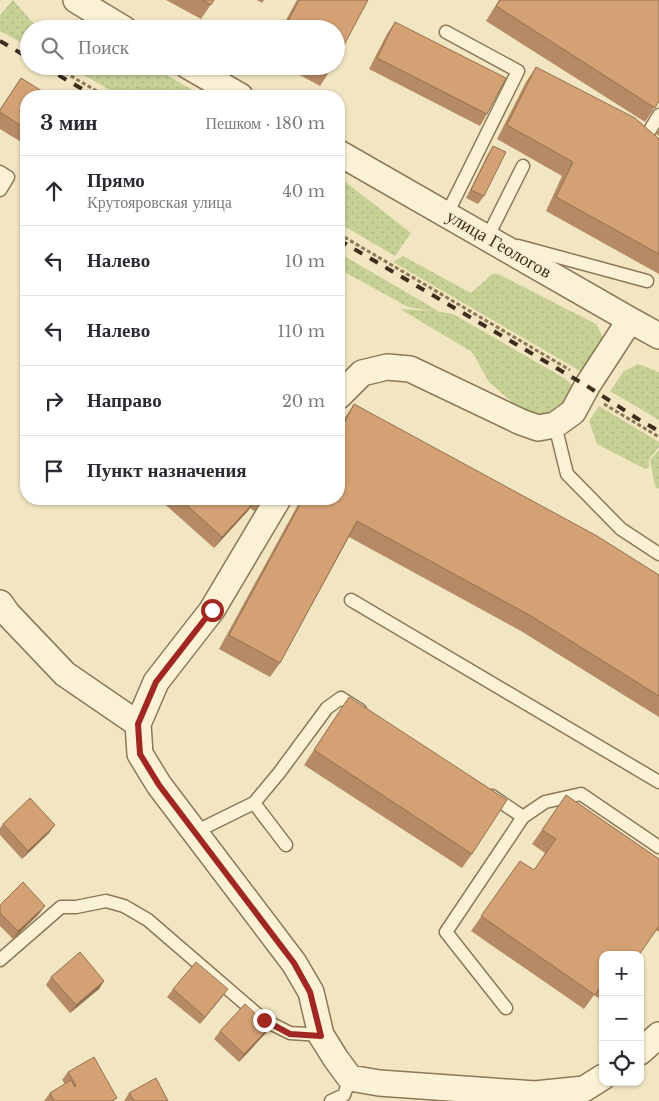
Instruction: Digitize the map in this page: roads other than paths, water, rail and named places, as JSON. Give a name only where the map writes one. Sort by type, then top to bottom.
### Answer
[{"type":"street","points":[[76,0],[109,20]]},
{"type":"street","points":[[204,75],[230,90]]},
{"type":"street","name":"улица Геологов","points":[[345,156],[659,336]]},
{"type":"street","points":[[345,390],[362,373],[387,366],[410,369],[521,422],[538,428],[555,425],[573,412],[630,320]]},
{"type":"street","points":[[274,505],[212,610],[156,682],[138,724],[140,754],[159,785],[294,963],[310,992],[321,1036],[336,1059],[348,1091],[379,1084],[534,1098],[584,1088],[599,1079]]},
{"type":"street","points":[[0,603],[65,674],[138,724]]},
{"type":"street","points":[[644,1049],[659,1036]]},
{"type":"lane","points":[[446,32],[522,72],[447,214]]},
{"type":"lane","points":[[659,115],[643,133],[659,144]]},
{"type":"lane","points":[[524,166],[487,238],[647,281]]},
{"type":"lane","points":[[0,172],[8,177],[0,190]]},
{"type":"lane","points":[[555,425],[567,474],[622,530],[659,554]]},
{"type":"lane","points":[[350,600],[659,782]]},
{"type":"lane","points":[[195,832],[254,803],[280,773],[326,708],[341,698],[366,714]]},
{"type":"lane","points":[[482,790],[523,817]]},
{"type":"lane","points":[[506,1008],[446,932],[523,817],[545,802],[581,794],[659,847]]},
{"type":"lane","points":[[254,803],[286,845]]},
{"type":"lane","points":[[0,960],[61,907],[76,907],[106,901],[124,906],[148,920],[264,1020],[290,1034],[321,1036]]},
{"type":"lane","points":[[332,1101],[348,1091]]},
{"type":"railway","points":[[0,41],[20,53]]},
{"type":"railway","points":[[58,75],[84,90]]},
{"type":"railway","points":[[345,244],[587,386],[659,431]]}]
